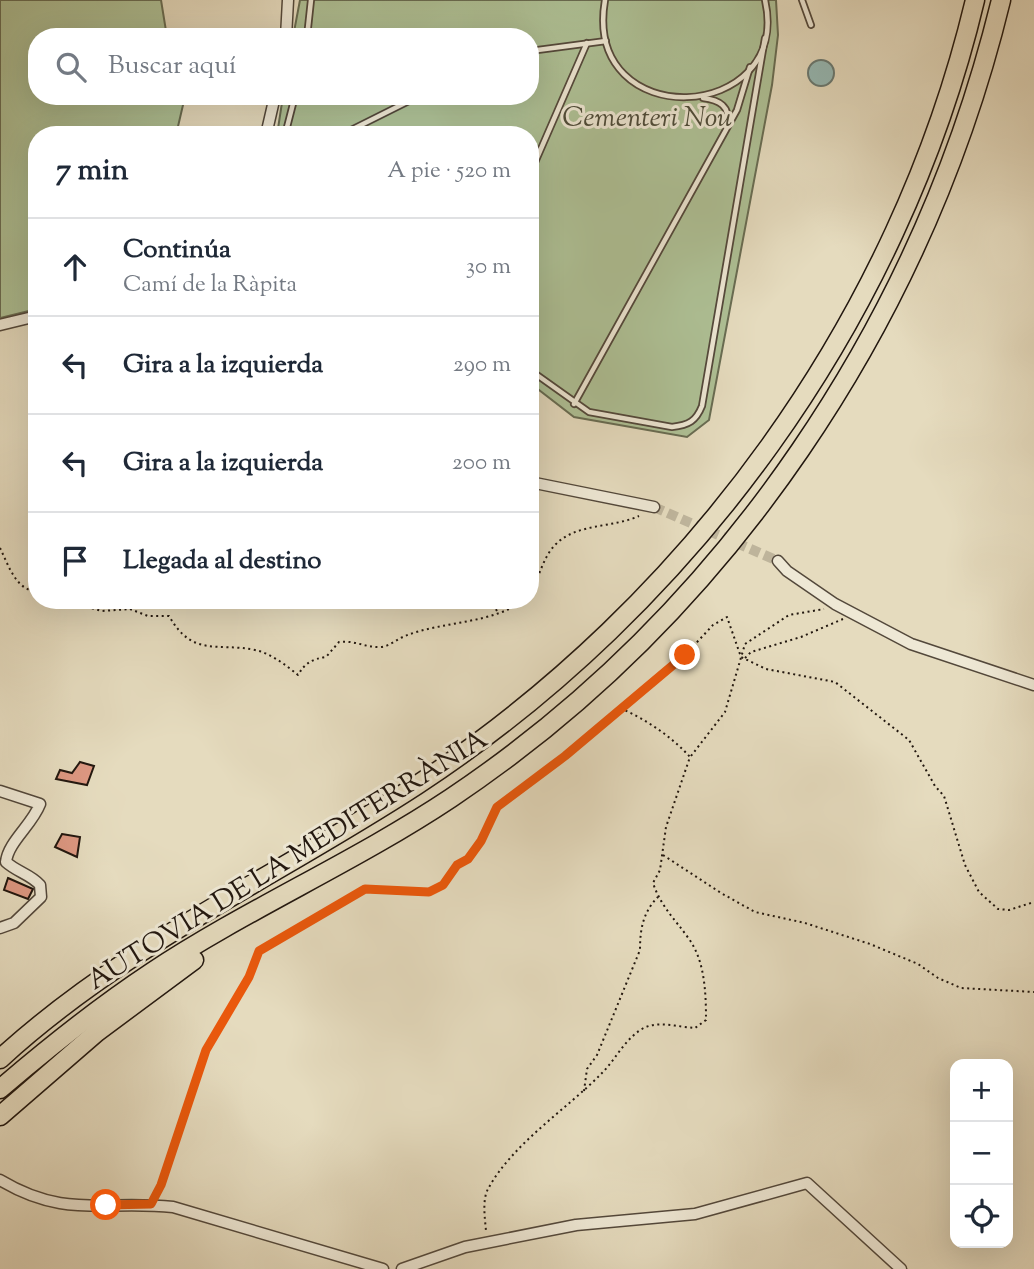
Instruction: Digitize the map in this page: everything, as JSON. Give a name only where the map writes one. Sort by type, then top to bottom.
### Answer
[{"type":"highway","name":"AUTOVIA DE LA MEDITERRÀNIA","points":[[0,1059],[62,1008],[133,957],[337,835],[474,745],[577,662],[637,604],[765,455],[876,273],[944,110],[975,0]]},
{"type":"highway","name":"AUTOVIA DE LA MEDITERRÀNIA","points":[[0,1089],[79,1024],[153,971],[296,891],[452,797],[596,684],[716,560],[812,435],[855,368],[936,201],[975,97],[1001,0]]},
{"type":"highway","points":[[0,1116],[97,1031],[166,979],[296,891]]},
{"type":"street","points":[[286,28],[288,0]]},
{"type":"street","points":[[268,126],[273,105]]},
{"type":"street","points":[[1,324],[28,318]]},
{"type":"street","points":[[539,484],[654,507]]},
{"type":"street","points":[[778,561],[787,571],[835,604],[911,644],[1034,685]]},
{"type":"street","points":[[0,791],[40,804],[35,818],[7,852],[6,862],[14,869],[30,875],[40,885],[41,897],[14,923],[0,928]]},
{"type":"street","points":[[0,1180],[24,1194],[61,1205],[151,1204],[213,1216],[383,1269]]},
{"type":"street","points":[[402,1269],[486,1243],[576,1225],[695,1214],[807,1183],[901,1269]]},
{"type":"lane","points":[[308,28],[311,0]]},
{"type":"lane","points":[[605,0],[603,22],[606,41],[614,60],[641,87],[662,96],[716,99],[727,109],[729,117],[721,138]]},
{"type":"lane","points":[[539,377],[589,412],[672,427],[684,426],[696,419],[705,392],[765,38],[765,0]]},
{"type":"lane","points":[[802,0],[811,24]]},
{"type":"lane","points":[[701,98],[721,91],[741,77],[765,38]]},
{"type":"lane","points":[[539,50],[606,41]]},
{"type":"lane","points":[[539,153],[587,43]]},
{"type":"lane","points":[[574,404],[737,110],[750,66]]},
{"type":"lane","points":[[287,126],[293,105]]},
{"type":"lane","points":[[359,126],[401,105]]},
{"type":"path","points":[[539,580],[544,561],[556,543],[579,530],[622,524],[654,507]]},
{"type":"path","points":[[0,548],[15,578],[28,591]]},
{"type":"path","points":[[486,1243],[486,1192],[496,1177],[547,1123],[584,1092],[612,1064],[623,1046],[642,1029],[655,1024],[695,1028],[706,1020],[704,972],[691,941],[657,897],[653,883],[662,854],[666,827],[690,757],[725,712],[745,644],[776,622],[835,604]]},
{"type":"path","points":[[94,609],[117,613],[130,609],[148,616],[169,616],[178,632],[201,646],[256,650],[298,675],[304,665],[315,658],[326,657],[339,642],[351,641],[366,648],[386,647],[406,635],[512,609]]},
{"type":"path","points":[[743,658],[751,652],[801,638],[853,613]]},
{"type":"path","points":[[151,1204],[161,1185],[206,1050],[249,977],[259,951],[365,889],[429,892],[443,885],[457,865],[468,859],[481,841],[497,807],[622,709],[685,655],[713,625],[727,617],[743,658],[766,669],[835,682],[909,740],[944,796],[965,865],[979,892],[998,909],[1009,911],[1034,902]]},
{"type":"path","points":[[622,709],[643,719],[678,743],[690,757]]},
{"type":"path","points":[[662,854],[755,912],[805,923],[870,944],[918,964],[938,978],[961,988],[1034,992]]},
{"type":"path","points":[[584,1092],[587,1069],[597,1055],[640,950],[640,932],[648,907],[657,897]]},
{"type":"green space","points":[[0,0],[161,0],[166,28],[28,28],[28,105],[183,105],[178,126],[28,126],[28,311],[0,318]]},
{"type":"green space","name":"Cementeri Nou","points":[[300,0],[776,0],[778,35],[772,85],[709,420],[687,437],[574,417],[539,390],[539,126],[278,126],[282,105],[539,105],[539,28],[295,28]]},
{"type":"water","points":[[821,60],[830,64],[834,73],[830,82],[821,86],[812,82],[808,73],[812,64]]},
{"type":"building","points":[[80,762],[94,766],[87,785],[56,779],[60,770],[72,773]]},
{"type":"building","points":[[62,834],[80,837],[77,857],[55,847]]},
{"type":"building","points":[[8,878],[33,889],[28,899],[4,890]]},
{"type":"tunnel","points":[[654,507],[778,561]]},
{"type":"route","points":[[106,1205],[151,1204],[161,1185],[206,1050],[249,977],[259,951],[365,889],[375,887],[429,892],[443,885],[457,865],[468,859],[481,841],[497,807],[565,756],[685,655]]}]
